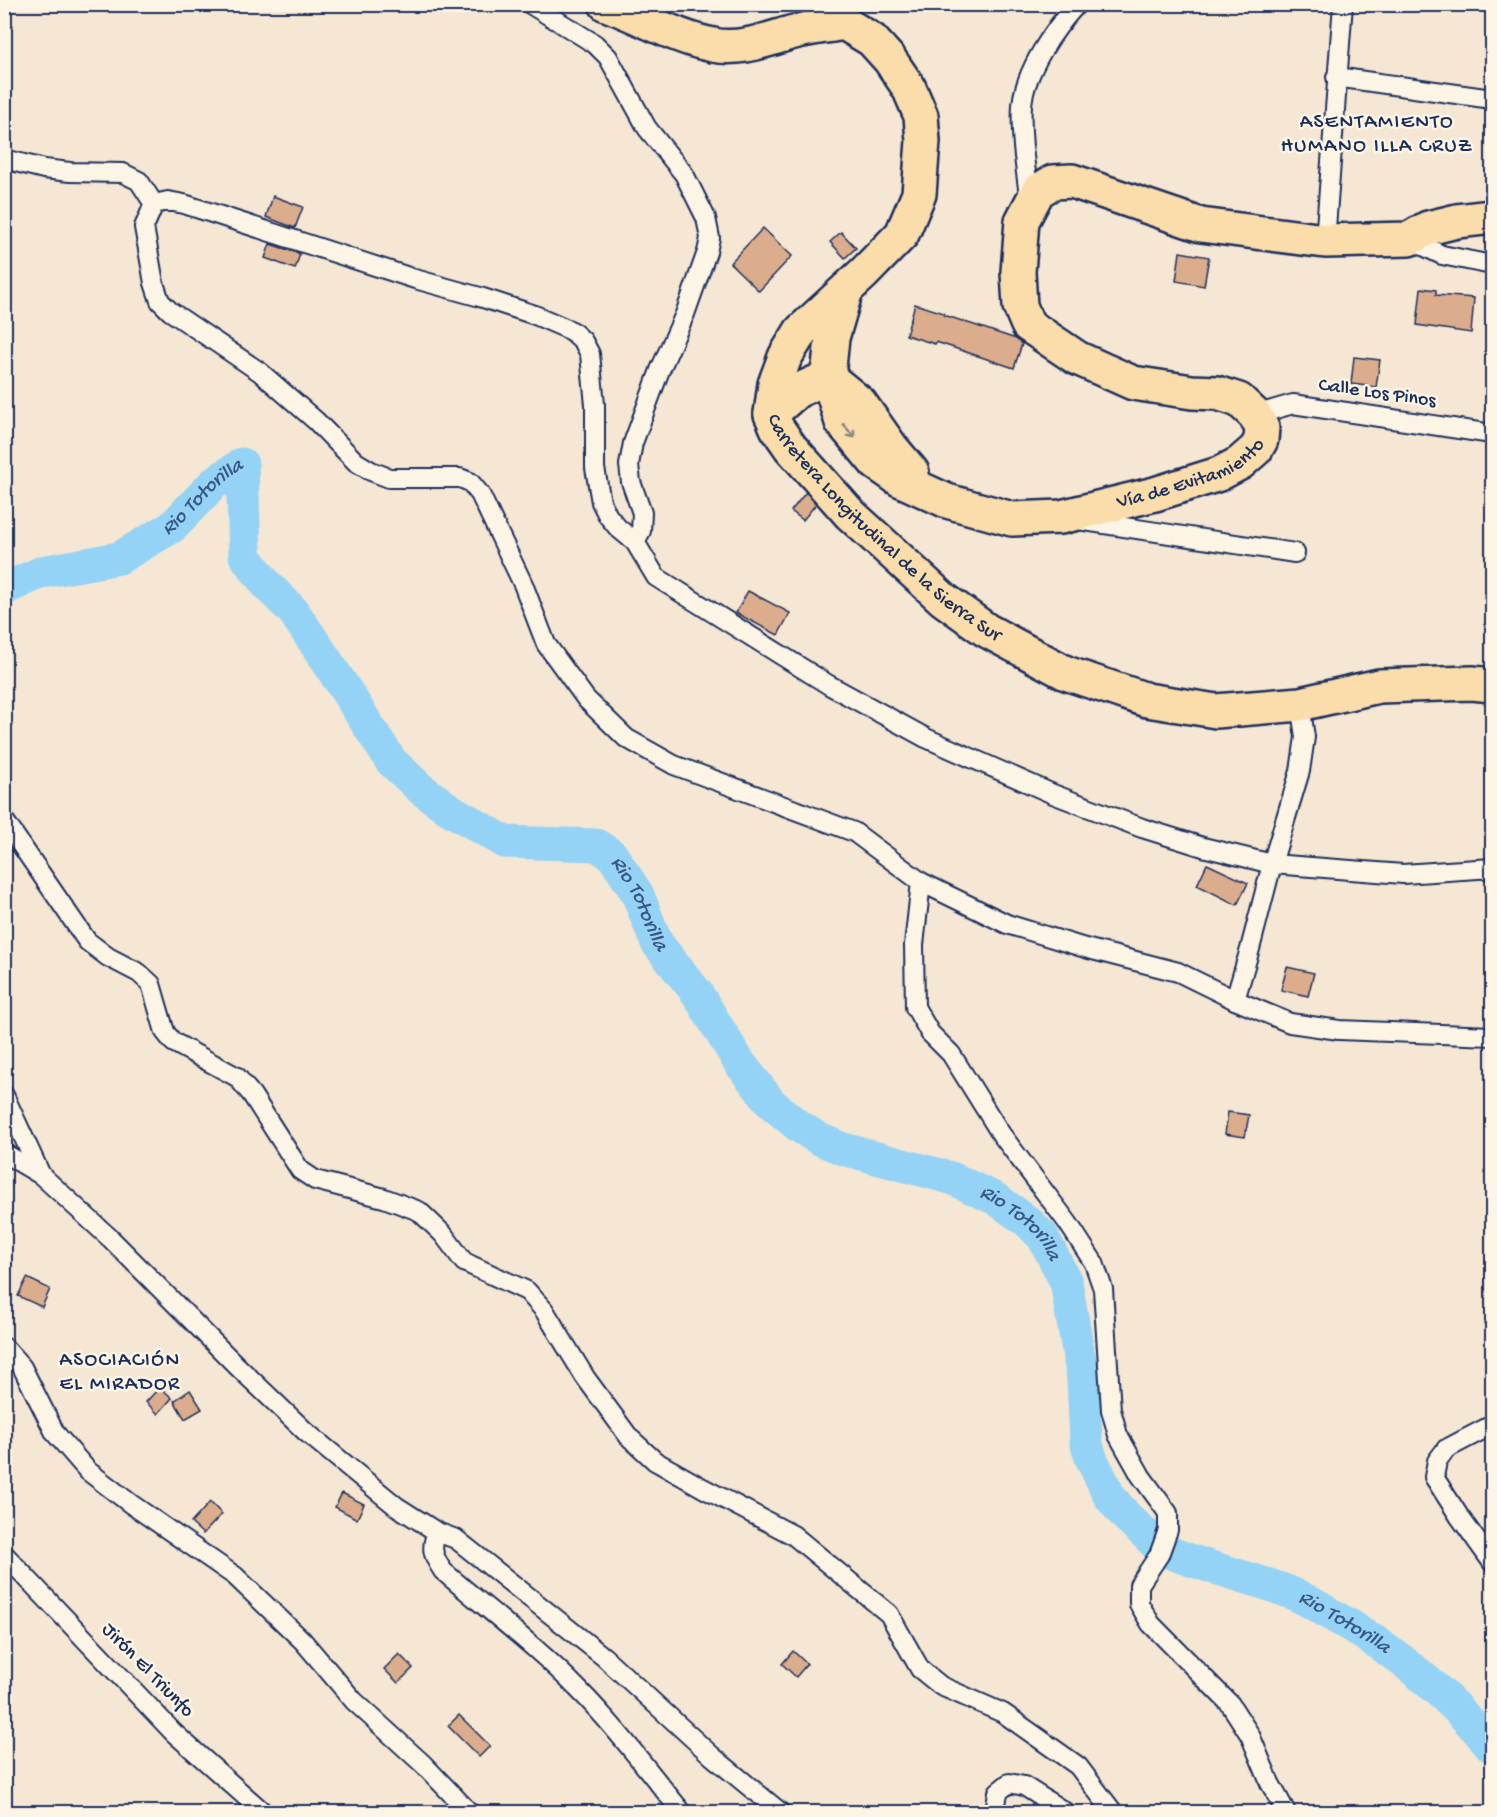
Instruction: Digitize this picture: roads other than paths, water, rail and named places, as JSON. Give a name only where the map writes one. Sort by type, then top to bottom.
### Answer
[{"type":"highway","name":"Carretera Longitudinal de la Sierra Sur","points":[[606,4],[664,29],[715,46],[764,42],[796,32],[844,23],[872,40],[890,60],[909,88],[921,116],[923,141],[919,194],[902,234],[801,331],[785,357],[775,384],[771,414],[777,428],[791,448],[850,514],[943,599],[986,630],[1066,673],[1147,700],[1216,711],[1300,704],[1379,686],[1472,683],[1492,685]]},
{"type":"highway","name":"Vía de Evitamiento","points":[[828,377],[842,422],[876,463],[899,479],[947,501],[1012,519],[1061,517],[1155,494],[1219,474],[1240,464],[1256,449],[1261,440],[1262,428],[1255,415],[1239,400],[1217,393],[1192,392],[1132,383],[1077,358],[1028,325],[1020,306],[1018,272],[1023,221],[1038,191],[1053,182],[1072,181],[1201,225],[1325,241],[1409,239],[1428,228],[1457,221],[1492,217]]},
{"type":"highway","points":[[771,414],[797,391],[828,377],[832,338],[846,289]]},
{"type":"street","points":[[530,4],[603,50],[647,128],[684,174],[706,218],[710,238],[685,314],[660,370],[633,443],[629,465],[631,482],[642,513],[641,531],[635,542]]},
{"type":"street","points":[[1030,205],[1022,104],[1033,67],[1065,18],[1077,4]]},
{"type":"street","points":[[1325,241],[1343,4]]},
{"type":"street","points":[[1336,77],[1492,99]]},
{"type":"street","points":[[4,159],[44,169],[123,173],[139,181],[154,204]]},
{"type":"street","points":[[154,204],[168,201],[184,204],[416,279],[491,300],[572,331],[583,341],[590,354],[595,405],[595,468],[601,502],[608,516],[618,528],[635,542],[656,577],[829,685],[926,738],[1053,794],[1142,828],[1203,847],[1272,864],[1403,874],[1492,868]]},
{"type":"street","points":[[154,204],[144,227],[154,283],[160,301],[170,311],[260,372],[316,421],[356,462],[371,471],[389,478],[460,478],[470,482],[480,494],[523,584],[546,644],[586,699],[627,738],[674,765],[854,832],[921,882],[1008,924],[1085,948],[1178,972],[1235,1000],[1290,1023],[1339,1030],[1492,1036]]},
{"type":"street","points":[[1409,239],[1442,255],[1492,265]]},
{"type":"street","name":"Calle Los Pinos","points":[[1255,415],[1293,404],[1492,434]]},
{"type":"street","points":[[1061,517],[1295,554]]},
{"type":"street","points":[[1235,1000],[1300,771],[1305,737],[1300,704]]},
{"type":"street","points":[[4,820],[87,941],[151,984],[165,1032],[172,1042],[237,1077],[252,1095],[300,1170],[315,1180],[384,1198],[419,1211],[443,1234],[464,1262],[527,1292],[544,1310],[585,1377],[629,1437],[656,1461],[793,1535],[889,1614],[920,1669],[941,1686],[1003,1713],[1078,1766],[1113,1812]]},
{"type":"street","points":[[921,882],[914,945],[915,1007],[930,1033],[951,1054],[1001,1134],[1068,1223],[1094,1263],[1103,1289],[1111,1410],[1118,1435],[1141,1476],[1168,1513],[1168,1530],[1159,1556],[1139,1585],[1139,1604],[1151,1624],[1230,1704],[1250,1736],[1270,1783],[1286,1812]]},
{"type":"street","points":[[4,1095],[42,1175]]},
{"type":"street","points":[[4,1153],[42,1175],[111,1239],[306,1432],[396,1506],[437,1532],[456,1539],[594,1650],[712,1756],[780,1812]]},
{"type":"street","points":[[4,1347],[22,1367],[55,1434],[88,1471],[130,1504],[235,1576],[303,1641],[354,1701],[423,1764],[469,1812]]},
{"type":"street","points":[[1492,1425],[1446,1449],[1437,1461],[1434,1477],[1492,1562]]},
{"type":"street","points":[[437,1532],[433,1542],[434,1557],[443,1571],[520,1635],[578,1689],[682,1812]]},
{"type":"street","name":"Jirón El Triunfo","points":[[4,1554],[174,1733],[263,1812]]},
{"type":"street","points":[[997,1812],[998,1792],[1009,1783],[1024,1786],[1065,1812]]},
{"type":"waterway","name":"Rio Totorilla","points":[[4,589],[42,572],[119,558],[172,527],[215,482],[242,464],[245,556],[267,585],[293,611],[391,761],[421,789],[449,809],[505,842],[596,845],[612,855],[637,893],[657,943],[697,993],[739,1062],[771,1103],[797,1125],[819,1139],[843,1149],[951,1178],[996,1199],[1027,1221],[1043,1237],[1066,1282],[1083,1379],[1086,1441],[1091,1458],[1110,1497],[1126,1516],[1159,1547]]},
{"type":"waterway","name":"Rio Totorilla","points":[[1164,1550],[1298,1596],[1354,1628],[1418,1673],[1456,1708],[1492,1747]]},
{"type":"district","name":"ASENTAMIENTO HUMANO ILLA CRUZ","points":[[1377,135]]},
{"type":"district","name":"ASOCIACIÓN EL MIRADOR","points":[[120,1373]]}]
